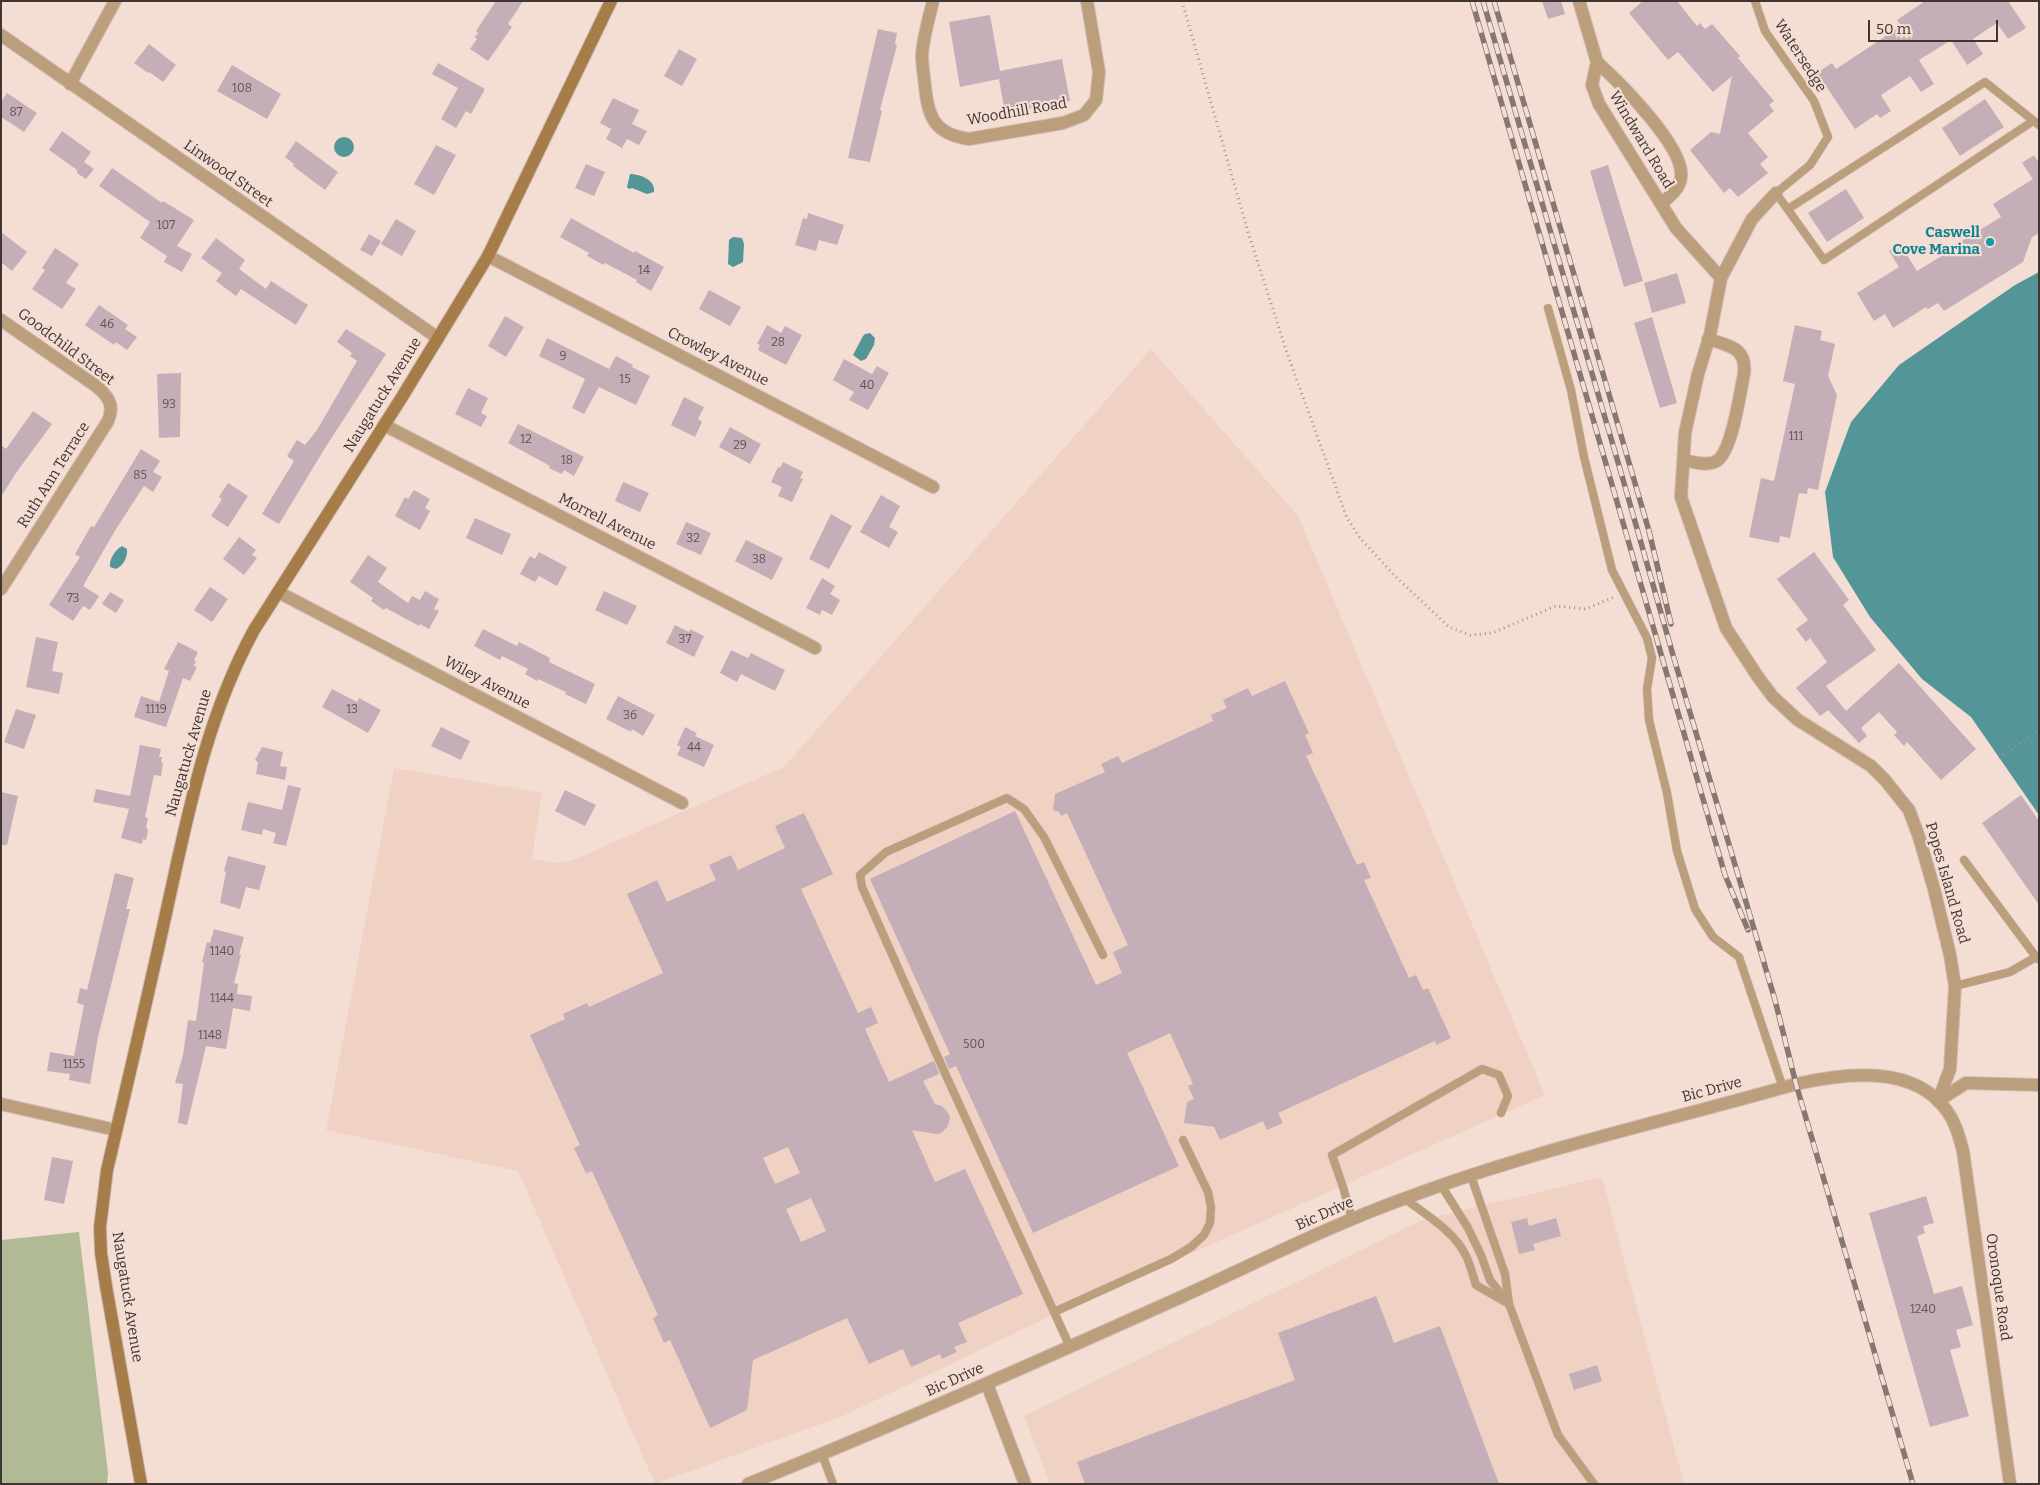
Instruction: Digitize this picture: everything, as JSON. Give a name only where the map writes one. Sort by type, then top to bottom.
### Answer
[{"type":"main road","name":"Naugatuck Avenue","points":[[141,1484],[101,1253],[100,1227],[104,1192],[116,1130],[202,757],[223,693],[240,656],[488,256],[611,1]]},
{"type":"street","points":[[70,84],[116,1]]},
{"type":"street","name":"Woodhill Road","points":[[932,1],[922,54],[926,104],[930,116],[939,127],[957,137],[969,139],[1064,123],[1084,115],[1096,100],[1099,72],[1087,1]]},
{"type":"street","name":"Windward Road","points":[[1579,1],[1597,62],[1592,85],[1599,104],[1676,228],[1721,278]]},
{"type":"street","name":"Linwood Street","points":[[1,35],[438,338]]},
{"type":"street","name":"Windward Road","points":[[1597,62],[1620,82],[1642,108],[1680,162],[1681,178],[1676,190],[1661,204]]},
{"type":"street","name":"Popes Island Road","points":[[1776,192],[1752,219],[1721,278],[1685,433],[1681,497],[1726,628],[1758,677],[1773,696],[1798,720],[1872,766],[1909,810],[1934,889],[1950,955],[1955,986],[1950,1069],[1938,1101]]},
{"type":"street","name":"Crowley Avenue","points":[[488,256],[933,487]]},
{"type":"street","name":"Goodchild Street","points":[[1,320],[96,386],[107,396],[110,402]]},
{"type":"street","points":[[1684,460],[1705,464],[1716,462],[1723,455],[1729,442],[1744,374],[1746,363],[1743,354],[1733,348],[1708,339]]},
{"type":"street","name":"Ruth Ann Terrace","points":[[1,589],[108,421],[112,410],[110,402]]},
{"type":"street","name":"Morrell Avenue","points":[[384,425],[815,648]]},
{"type":"street","name":"Wiley Avenue","points":[[278,592],[682,803]]},
{"type":"street","name":"Bic Drive","points":[[748,1484],[987,1384],[1352,1219],[1441,1185],[1600,1138],[1828,1077],[1870,1076],[1908,1083],[1938,1101]]},
{"type":"street","points":[[1938,1101],[1966,1083],[2039,1085]]},
{"type":"street","name":"Oronoque Road","points":[[1938,1101],[1953,1121],[1963,1151],[2010,1484]]},
{"type":"street","points":[[1,1104],[116,1130]]},
{"type":"street","points":[[987,1384],[1026,1484]]},
{"type":"lane","name":"Watersedge","points":[[1755,1],[1765,32],[1814,101],[1828,137],[1810,165],[1776,192]]},
{"type":"lane","points":[[1776,192],[1788,209],[1824,260],[2036,123],[1985,82],[1788,209]]},
{"type":"lane","points":[[1548,308],[1571,390],[1584,457],[1612,570],[1647,638],[1652,658],[1647,689],[1649,720],[1677,851],[1695,909],[1713,938],[1739,956],[1783,1088]]},
{"type":"lane","points":[[1070,1347],[862,887],[860,875],[886,852],[1008,798],[1024,809],[1044,837],[1103,955]]},
{"type":"lane","points":[[1955,986],[2010,972],[2038,958],[1964,860]]},
{"type":"lane","points":[[1352,1219],[1332,1155],[1482,1069],[1499,1075],[1508,1096],[1501,1114]]},
{"type":"lane","points":[[1054,1312],[1170,1259],[1191,1247],[1204,1235],[1210,1222],[1208,1192],[1183,1140]]},
{"type":"lane","points":[[1471,1176],[1506,1274],[1509,1304],[1558,1435],[1594,1484]]},
{"type":"lane","points":[[1441,1185],[1468,1228],[1481,1254],[1490,1280],[1509,1304]]},
{"type":"lane","points":[[1404,1198],[1444,1228],[1458,1244],[1467,1258],[1476,1285],[1509,1304]]},
{"type":"lane","points":[[822,1454],[833,1484]]},
{"type":"path","points":[[1182,1],[1248,232],[1286,350],[1346,518],[1360,538],[1396,578],[1449,627],[1470,635],[1492,633],[1556,606],[1586,608],[1623,594]]},
{"type":"path","points":[[1999,758],[2039,730]]},
{"type":"shaded area","points":[[1151,349],[1298,516],[1545,1095],[1040,1321],[843,1416],[655,1484],[518,1171],[326,1130],[394,768],[542,793],[532,859],[558,863],[573,860],[784,767]]},
{"type":"shaded area","points":[[1602,1177],[1684,1484],[1050,1484],[1024,1416],[1422,1220]]},
{"type":"green space","points":[[79,1232],[108,1473],[107,1484],[1,1484],[1,1240]]},
{"type":"water","points":[[344,137],[351,140],[354,147],[351,154],[344,157],[337,154],[334,147],[337,140]]},
{"type":"water","points":[[630,174],[638,175],[650,181],[654,192],[647,194],[632,188],[629,189],[627,187]]},
{"type":"water","points":[[733,237],[742,238],[744,244],[743,262],[733,267],[728,264],[729,240]]},
{"type":"water","points":[[2039,272],[2039,815],[1971,717],[1922,679],[1870,617],[1833,557],[1825,492],[1851,422],[1899,365],[2015,285]]},
{"type":"water","points":[[870,333],[875,338],[874,345],[866,359],[861,361],[853,355],[863,336]]},
{"type":"water","points":[[122,546],[127,549],[125,561],[116,569],[110,567],[113,555]]},
{"type":"building","points":[[496,1],[523,1],[508,24],[512,27],[488,61],[470,49],[477,39],[475,37],[478,33],[476,31]]},
{"type":"building","points":[[1542,1],[1561,1],[1565,14],[1548,19]]},
{"type":"building","points":[[1643,1],[1677,1],[1697,26],[1700,23],[1705,29],[1712,24],[1740,56],[1738,58],[1774,101],[1769,105],[1774,111],[1748,133],[1768,157],[1760,164],[1768,173],[1738,197],[1730,188],[1724,193],[1690,150],[1711,132],[1720,134],[1732,76],[1713,92],[1678,52],[1668,60],[1629,13]]},
{"type":"building","points":[[1925,1],[2008,1],[2026,28],[2008,39],[1997,23],[1973,39],[1983,54],[1967,65],[1951,40],[1919,60],[1934,84],[1921,92],[1910,76],[1881,95],[1891,111],[1880,118],[1877,114],[1855,129],[1817,73],[1832,63],[1836,69],[1901,26],[1897,20]]},
{"type":"building","points":[[990,15],[1000,71],[1062,59],[1070,101],[1005,113],[999,79],[960,87],[949,22]]},
{"type":"building","points":[[878,29],[897,33],[895,44],[897,45],[880,110],[882,111],[870,162],[848,158]]},
{"type":"building","points":[[149,44],[176,65],[163,82],[134,63]]},
{"type":"building","points":[[679,49],[697,59],[682,86],[664,76]]},
{"type":"building","points":[[438,63],[485,89],[471,114],[466,111],[456,128],[441,119],[458,88],[432,74]]},
{"type":"building","points":[[232,65],[281,94],[267,119],[217,91]]},
{"type":"building","points":[[7,93],[37,113],[24,132],[1,117],[1,102]]},
{"type":"building","points":[[613,98],[639,110],[632,124],[647,131],[639,145],[627,139],[622,148],[606,139],[611,129],[600,123]]},
{"type":"building","points":[[1985,99],[2004,127],[1960,156],[1942,128]]},
{"type":"building","points":[[62,131],[91,152],[84,162],[94,169],[86,179],[77,173],[77,170],[49,150]]},
{"type":"building","points":[[296,141],[338,172],[325,190],[293,166],[294,164],[285,157]]},
{"type":"building","points":[[436,145],[456,155],[434,195],[414,184]]},
{"type":"building","name":"Caswell Cove Marina","points":[[2034,155],[2039,163],[2039,233],[2032,237],[2023,262],[1944,311],[1938,303],[1928,309],[1926,307],[1893,328],[1885,314],[1874,321],[1857,293],[1899,267],[1889,251],[1900,244],[1917,271],[1953,249],[1952,247],[2001,217],[1993,204],[2033,179],[2022,163]]},
{"type":"building","points":[[586,164],[605,172],[594,196],[575,188]]},
{"type":"building","points":[[1608,165],[1643,281],[1624,287],[1590,171]]},
{"type":"building","points":[[112,168],[162,203],[163,201],[194,220],[177,246],[192,254],[182,272],[164,262],[167,256],[140,238],[150,222],[99,186]]},
{"type":"building","points":[[1846,189],[1864,218],[1827,242],[1808,213]]},
{"type":"building","points":[[808,213],[844,225],[837,245],[819,240],[816,251],[795,245],[803,218],[807,219]]},
{"type":"building","points":[[571,218],[634,253],[635,251],[664,267],[651,291],[636,282],[637,280],[587,256],[589,253],[560,237]]},
{"type":"building","points":[[396,219],[416,231],[402,256],[381,244]]},
{"type":"building","points":[[1,232],[27,252],[12,271],[1,262]]},
{"type":"building","points":[[369,234],[381,241],[372,256],[360,250]]},
{"type":"building","points":[[216,238],[245,260],[239,269],[266,289],[271,281],[308,305],[296,325],[241,289],[236,296],[216,281],[222,273],[201,258]]},
{"type":"building","points":[[55,248],[79,264],[66,283],[76,289],[62,309],[32,289],[45,270],[42,268]]},
{"type":"building","points":[[1677,273],[1686,303],[1652,313],[1644,283]]},
{"type":"building","points":[[709,290],[741,307],[730,326],[699,309]]},
{"type":"building","points":[[99,305],[128,325],[125,329],[137,337],[127,350],[116,342],[114,345],[85,325]]},
{"type":"building","points":[[505,316],[524,327],[506,357],[488,346]]},
{"type":"building","points":[[1652,317],[1677,403],[1660,408],[1634,323]]},
{"type":"building","points":[[767,325],[781,333],[785,326],[802,335],[786,365],[758,350],[760,345],[757,344]]},
{"type":"building","points":[[1795,325],[1822,331],[1820,340],[1835,344],[1828,376],[1837,395],[1818,490],[1808,488],[1807,494],[1799,493],[1790,538],[1780,536],[1779,543],[1749,537],[1761,478],[1774,481],[1795,384],[1783,381]]},
{"type":"building","points":[[346,329],[386,354],[325,448],[279,524],[262,514],[294,461],[287,456],[297,440],[305,445],[317,430],[357,361],[350,356],[352,353],[337,342]]},
{"type":"building","points":[[547,338],[609,369],[616,356],[650,376],[636,405],[599,387],[584,414],[572,408],[585,379],[539,356]]},
{"type":"building","points":[[844,359],[872,374],[877,366],[889,373],[868,410],[849,400],[854,392],[833,380]]},
{"type":"building","points":[[181,373],[180,437],[159,438],[157,374]]},
{"type":"building","points":[[468,388],[488,398],[481,413],[487,416],[481,427],[455,414]]},
{"type":"building","points":[[684,397],[704,407],[698,419],[702,422],[695,437],[671,425]]},
{"type":"building","points":[[33,411],[52,424],[1,497],[1,445],[6,449]]},
{"type":"building","points":[[518,424],[584,457],[574,476],[564,470],[562,474],[549,468],[550,466],[508,443]]},
{"type":"building","points":[[730,427],[761,444],[750,464],[719,447]]},
{"type":"building","points":[[141,449],[160,461],[153,472],[162,477],[153,492],[144,486],[116,529],[83,586],[99,596],[90,610],[83,606],[73,621],[49,605],[80,557],[75,554],[91,526],[94,527]]},
{"type":"building","points":[[783,462],[803,472],[800,478],[803,479],[792,502],[778,496],[782,487],[771,482],[778,467],[780,468]]},
{"type":"building","points":[[623,482],[649,493],[640,512],[615,501]]},
{"type":"building","points":[[228,483],[248,496],[228,527],[211,516],[222,499],[219,497]]},
{"type":"building","points":[[414,490],[430,499],[425,508],[430,511],[420,530],[395,516],[405,497],[408,499]]},
{"type":"building","points":[[881,495],[900,506],[889,527],[898,532],[889,548],[860,532]]},
{"type":"building","points":[[831,514],[852,526],[829,569],[809,559]]},
{"type":"building","points":[[475,518],[511,534],[502,555],[466,538]]},
{"type":"building","points":[[686,522],[711,533],[701,555],[676,544]]},
{"type":"building","points":[[239,537],[256,550],[252,555],[257,558],[244,575],[223,559]]},
{"type":"building","points":[[746,540],[783,558],[772,580],[735,561]]},
{"type":"building","points":[[539,552],[567,567],[557,586],[539,576],[535,582],[520,574],[530,556],[535,559]]},
{"type":"building","points":[[1814,552],[1849,600],[1843,605],[1876,650],[1826,686],[1846,711],[1899,663],[1976,749],[1941,780],[1907,742],[1904,746],[1894,735],[1897,732],[1879,712],[1861,728],[1867,736],[1859,743],[1828,710],[1820,716],[1796,688],[1827,662],[1810,638],[1806,642],[1796,629],[1808,620],[1777,579]]},
{"type":"building","points":[[368,555],[387,568],[378,582],[408,603],[412,596],[420,600],[425,591],[439,599],[434,609],[439,611],[429,629],[420,624],[419,626],[386,608],[384,610],[371,601],[373,598],[350,582]]},
{"type":"building","points":[[822,578],[835,586],[830,594],[840,600],[832,615],[822,610],[820,615],[806,608]]},
{"type":"building","points":[[210,587],[228,599],[212,622],[194,610]]},
{"type":"building","points":[[604,591],[637,606],[627,625],[595,610]]},
{"type":"building","points":[[110,592],[124,600],[116,613],[102,604]]},
{"type":"building","points":[[675,625],[689,632],[690,629],[704,636],[694,657],[666,643]]},
{"type":"building","points":[[483,629],[517,646],[519,642],[550,658],[549,662],[595,684],[586,704],[565,694],[566,692],[538,679],[537,681],[525,674],[528,669],[502,656],[500,660],[474,646]]},
{"type":"building","points":[[36,637],[58,642],[52,671],[63,673],[59,694],[26,687]]},
{"type":"building","points":[[178,642],[198,652],[194,660],[196,661],[194,666],[197,667],[190,681],[183,678],[166,727],[134,717],[141,696],[159,702],[169,671],[164,669]]},
{"type":"building","points":[[731,650],[748,658],[751,653],[785,670],[775,691],[741,674],[737,682],[720,673]]},
{"type":"building","points":[[1285,681],[1309,733],[1305,735],[1313,753],[1306,756],[1357,865],[1364,862],[1371,878],[1364,880],[1409,978],[1416,975],[1423,990],[1428,988],[1451,1038],[1436,1045],[1435,1041],[1278,1113],[1283,1123],[1267,1130],[1263,1121],[1220,1140],[1214,1127],[1184,1123],[1187,1102],[1194,1099],[1188,1086],[1193,1084],[1170,1033],[1127,1053],[1179,1166],[1033,1233],[956,1066],[949,1069],[944,1057],[950,1054],[870,879],[1015,811],[1096,985],[1122,973],[1113,952],[1128,945],[1067,813],[1061,816],[1059,812],[1053,810],[1055,794],[1105,772],[1101,764],[1118,756],[1122,763],[1213,721],[1211,715],[1227,708],[1223,700],[1248,688],[1252,696]]},
{"type":"building","points":[[332,689],[357,702],[359,698],[381,710],[368,733],[322,707]]},
{"type":"building","points":[[618,696],[655,715],[643,736],[632,729],[631,732],[606,719]]},
{"type":"building","points":[[16,709],[36,715],[24,749],[4,742]]},
{"type":"building","points":[[441,727],[470,741],[461,760],[431,746]]},
{"type":"building","points":[[685,727],[697,733],[695,736],[714,745],[704,767],[677,755],[681,747],[677,745]]},
{"type":"building","points":[[140,745],[161,749],[159,757],[162,757],[161,762],[163,763],[161,776],[154,775],[145,817],[148,818],[146,827],[148,830],[146,840],[143,839],[142,844],[121,838],[129,809],[93,802],[96,789],[130,796]]},
{"type":"building","points":[[262,747],[283,752],[280,766],[287,767],[285,780],[256,774],[258,762],[255,760]]},
{"type":"building","points":[[288,785],[301,788],[286,846],[273,843],[276,833],[263,829],[262,835],[241,830],[248,802],[282,810]]},
{"type":"building","points":[[565,790],[596,805],[585,826],[555,811]]},
{"type":"building","points":[[1,792],[18,796],[7,845],[1,845]]},
{"type":"building","points":[[2021,795],[2039,821],[2039,905],[1982,823]]},
{"type":"building","points":[[804,813],[833,874],[801,889],[858,1013],[871,1007],[878,1023],[865,1029],[889,1082],[934,1061],[939,1074],[923,1081],[935,1104],[942,1106],[948,1113],[950,1117],[948,1126],[941,1133],[936,1134],[912,1130],[935,1182],[965,1169],[1023,1294],[958,1323],[967,1342],[954,1347],[957,1352],[942,1359],[940,1354],[911,1367],[903,1349],[869,1364],[847,1318],[753,1360],[747,1410],[710,1428],[670,1340],[664,1343],[653,1318],[658,1315],[592,1171],[586,1173],[574,1148],[580,1145],[530,1035],[565,1019],[563,1014],[587,1003],[589,1007],[663,973],[627,894],[657,880],[667,902],[716,880],[709,865],[731,855],[738,870],[785,848],[775,826]],"holes":[[[788,1147],[800,1173],[775,1184],[763,1158]],[[811,1198],[826,1231],[801,1242],[786,1209]]]},
{"type":"building","points":[[228,856],[266,866],[259,890],[246,887],[240,909],[220,903]]},
{"type":"building","points":[[115,873],[134,878],[126,909],[130,909],[98,1037],[90,1084],[69,1080],[70,1074],[47,1071],[50,1052],[74,1056],[84,1005],[77,1003],[80,988],[87,990]]},
{"type":"building","points":[[214,929],[244,937],[234,983],[238,984],[237,994],[252,996],[250,1011],[233,1008],[226,1049],[206,1046],[187,1125],[178,1123],[183,1084],[175,1083],[183,1055],[188,1020],[196,1021],[204,963],[202,962],[207,942],[210,943]]},
{"type":"building","points":[[52,1157],[73,1161],[64,1204],[44,1200]]},
{"type":"building","points":[[1926,1196],[1934,1223],[1923,1226],[1925,1233],[1917,1236],[1934,1294],[1962,1286],[1973,1325],[1956,1330],[1961,1347],[1950,1350],[1969,1416],[1930,1427],[1869,1213]]},
{"type":"building","points":[[1527,1218],[1529,1226],[1556,1218],[1561,1236],[1533,1244],[1535,1250],[1519,1254],[1511,1222]]},
{"type":"building","points":[[1376,1296],[1394,1343],[1440,1326],[1499,1484],[1085,1484],[1077,1462],[1295,1380],[1278,1333]]},
{"type":"building","points":[[1597,1365],[1602,1381],[1574,1390],[1569,1374]]},
{"type":"railway","points":[[1472,1],[1725,875],[1748,930]]},
{"type":"railway","points":[[1483,1],[1775,1000],[1796,1084],[1913,1484]]},
{"type":"railway","points":[[1494,1],[1649,531],[1671,624]]},
{"type":"place","name":"Caswell Cove Marina","points":[[1990,242]]}]
